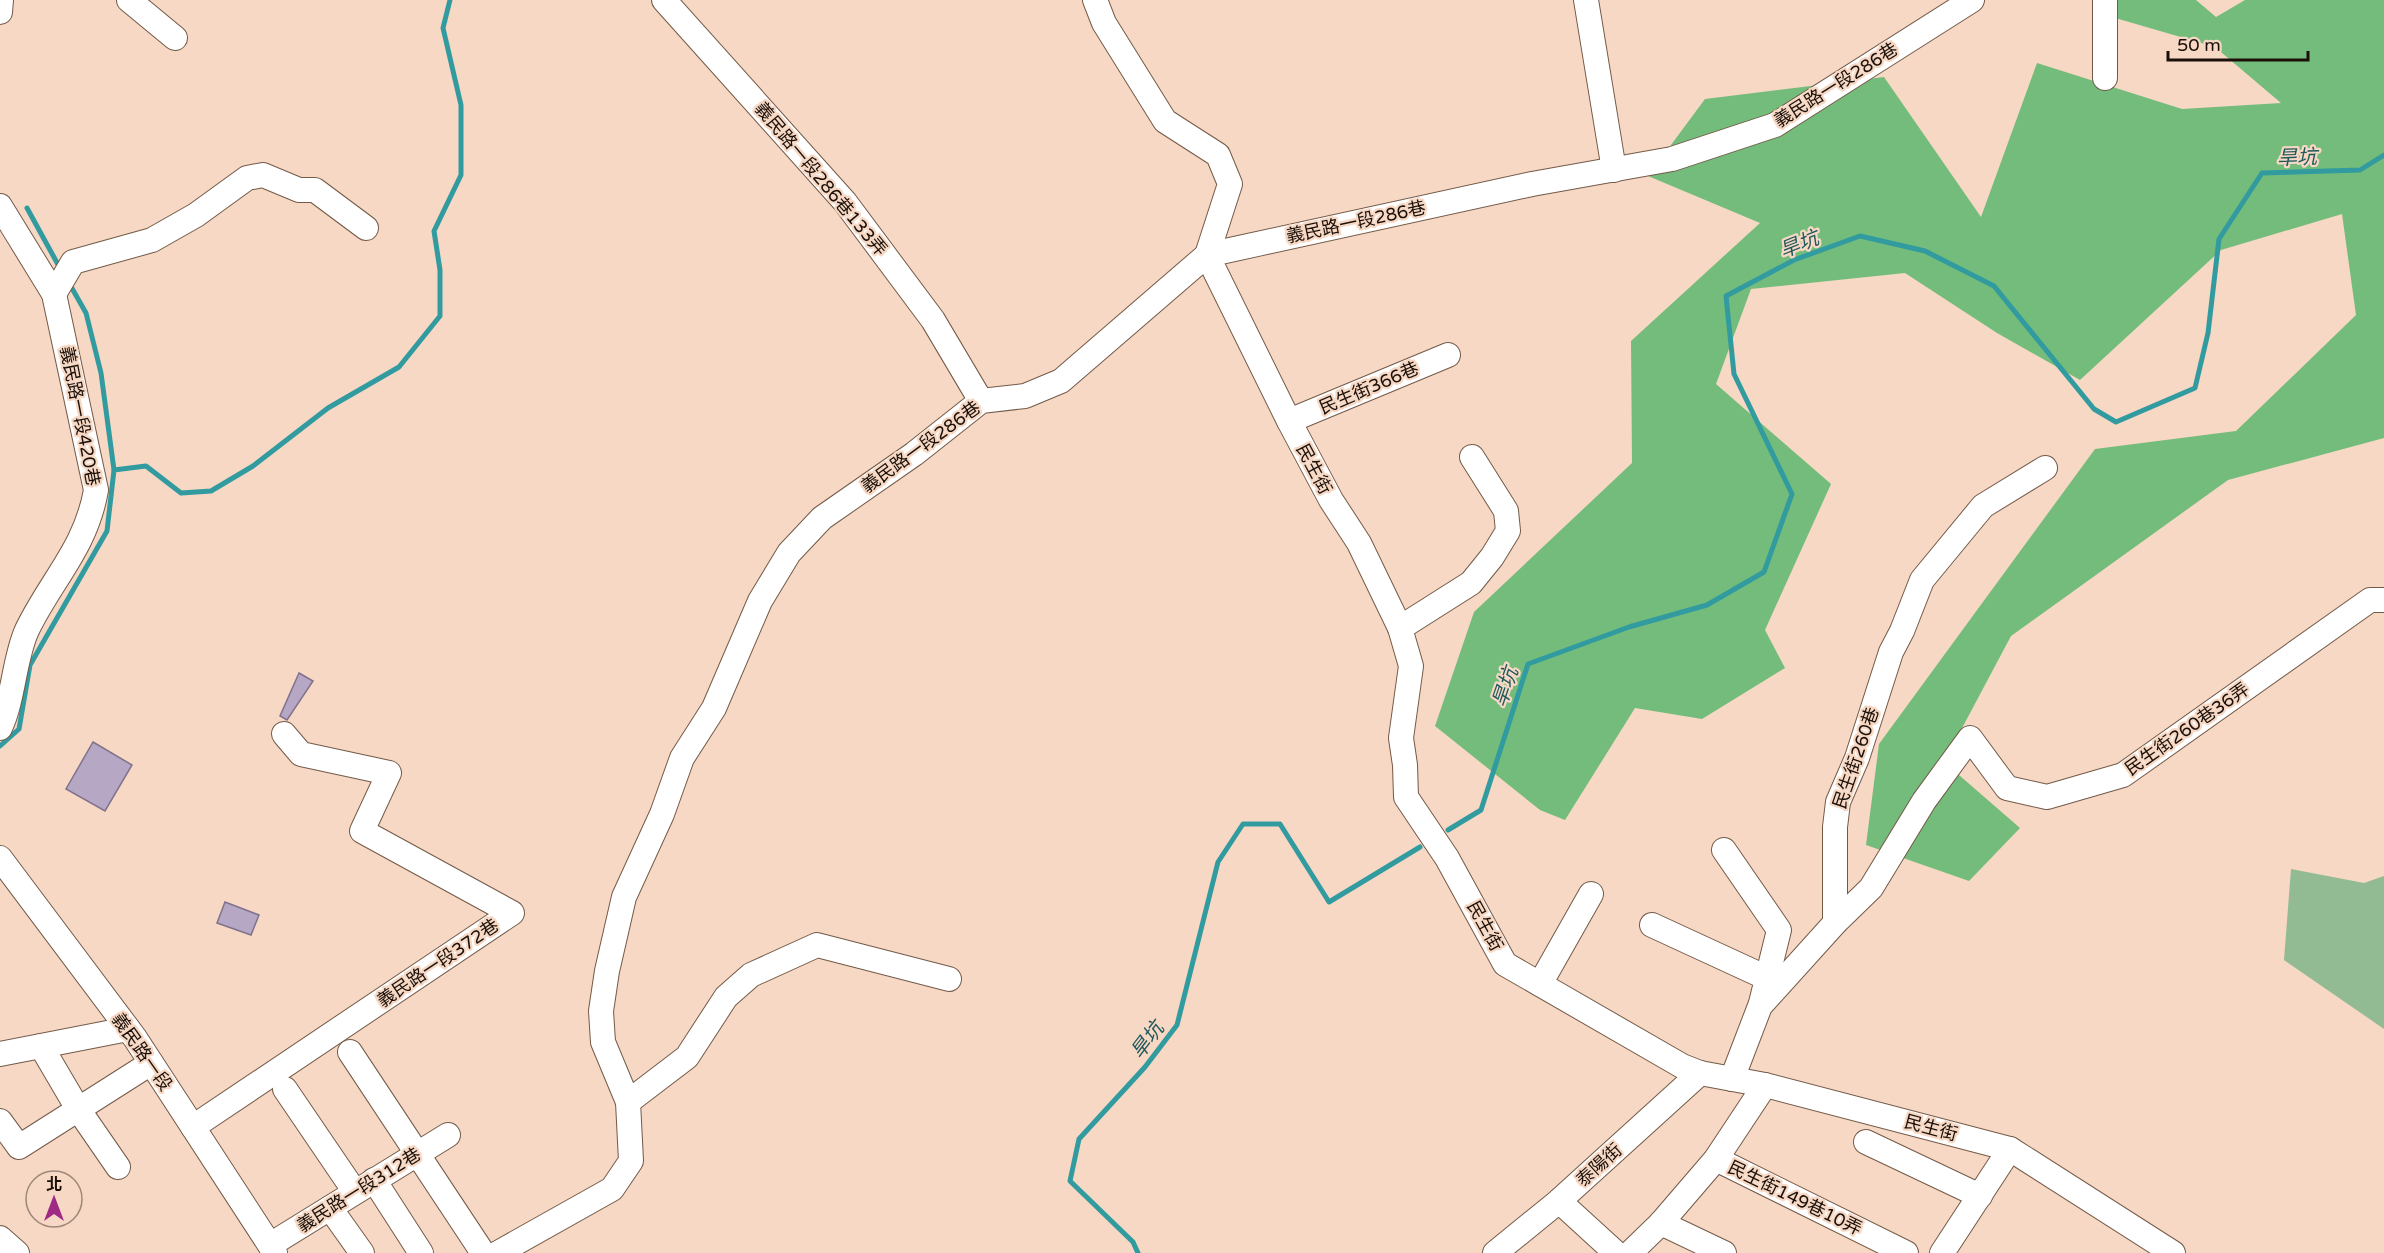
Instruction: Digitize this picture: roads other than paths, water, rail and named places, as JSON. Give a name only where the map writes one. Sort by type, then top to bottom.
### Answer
[{"type":"street","points":[[0,12],[1,0]]},
{"type":"street","points":[[129,0],[175,38]]},
{"type":"street","name":"義民路一段286巷133弄","points":[[664,0],[845,202],[933,320],[981,401]]},
{"type":"street","points":[[1095,0],[1104,24],[1165,121],[1218,155],[1230,184],[1207,255]]},
{"type":"street","points":[[1586,0],[1614,170]]},
{"type":"street","name":"義民路一段286巷","points":[[498,1253],[612,1189],[631,1161],[628,1102],[603,1042],[601,1011],[607,970],[624,897],[662,814],[682,758],[714,708],[760,601],[789,553],[822,518],[914,454],[981,401],[1025,396],[1062,381],[1207,255],[1532,183],[1672,159],[1775,125],[1972,0]]},
{"type":"street","points":[[2105,0],[2105,78]]},
{"type":"street","points":[[54,294],[73,262],[152,240],[196,215],[247,178],[263,175],[299,190],[315,190],[366,228]]},
{"type":"street","name":"義民路一段420巷","points":[[0,206],[54,294],[96,490],[90,519],[83,537],[26,631],[6,714],[0,728]]},
{"type":"street","name":"民生街","points":[[1207,255],[1289,422],[1331,500],[1359,543],[1400,628],[1411,666],[1401,738],[1406,797],[1447,858],[1505,964],[1682,1066],[1700,1073],[1764,1085],[2010,1149],[2173,1253]]},
{"type":"street","name":"民生街366巷","points":[[1289,422],[1448,355]]},
{"type":"street","points":[[1400,628],[1471,583],[1508,531],[1506,511],[1472,458]]},
{"type":"street","name":"民生街260巷","points":[[1835,923],[1835,827],[1838,802],[1857,758],[1891,652],[1922,580],[1983,506],[2045,468]]},
{"type":"street","name":"民生街260巷36弄","points":[[1835,923],[1871,888],[1924,801],[1970,738],[2007,788],[2046,797],[2123,775],[2370,600],[2384,600]]},
{"type":"street","name":"義民路一段372巷","points":[[193,1127],[512,913],[362,831],[389,773],[301,754],[284,734]]},
{"type":"street","points":[[1724,850],[1779,930],[1760,1006],[1732,1079]]},
{"type":"street","name":"義民路一段","points":[[0,858],[128,1029],[273,1249]]},
{"type":"street","points":[[1540,984],[1591,894]]},
{"type":"street","points":[[1760,1006],[1835,923]]},
{"type":"street","points":[[1652,925],[1767,978]]},
{"type":"street","points":[[628,1102],[687,1057],[726,997],[751,975],[817,945],[949,980]]},
{"type":"street","points":[[0,1054],[128,1029]]},
{"type":"street","points":[[41,1046],[78,1109],[118,1167]]},
{"type":"street","points":[[350,1052],[483,1253]]},
{"type":"street","points":[[0,1121],[20,1147],[151,1063]]},
{"type":"street","name":"泰陽街","points":[[1495,1253],[1559,1201],[1700,1073]]},
{"type":"street","points":[[1630,1253],[1661,1223],[1716,1159],[1764,1085]]},
{"type":"street","points":[[285,1089],[421,1253]]},
{"type":"street","name":"義民路一段312巷","points":[[273,1249],[330,1208],[447,1135]]},
{"type":"street","points":[[1866,1142],[1980,1196]]},
{"type":"street","points":[[1942,1253],[2010,1149]]},
{"type":"street","name":"民生街149巷10弄","points":[[1716,1159],[1906,1253]]},
{"type":"street","points":[[1559,1201],[1616,1253]]},
{"type":"street","points":[[330,1208],[362,1253]]},
{"type":"street","points":[[1661,1223],[1724,1253]]},
{"type":"waterway","points":[[0,746],[19,729],[30,665],[107,531],[114,470],[146,466],[181,493],[211,491],[253,466],[328,408],[399,367],[440,316],[440,270],[434,231],[461,175],[461,105],[443,28],[450,0]]},
{"type":"waterway","name":"旱坑","points":[[1448,830],[1481,810],[1528,664],[1629,627],[1707,605],[1764,572],[1792,494],[1734,374],[1726,296],[1794,260],[1860,236],[1925,251],[1994,286],[2094,409],[2116,422],[2195,388],[2208,333],[2219,239],[2262,173],[2360,170],[2384,155]]},
{"type":"waterway","points":[[27,208],[61,270]]},
{"type":"waterway","points":[[69,283],[86,313],[101,373],[114,470]]},
{"type":"waterway","name":"旱坑","points":[[1138,1253],[1133,1242],[1070,1181],[1079,1139],[1145,1067],[1177,1025],[1218,862],[1243,824],[1280,824],[1329,902],[1420,847]]}]
